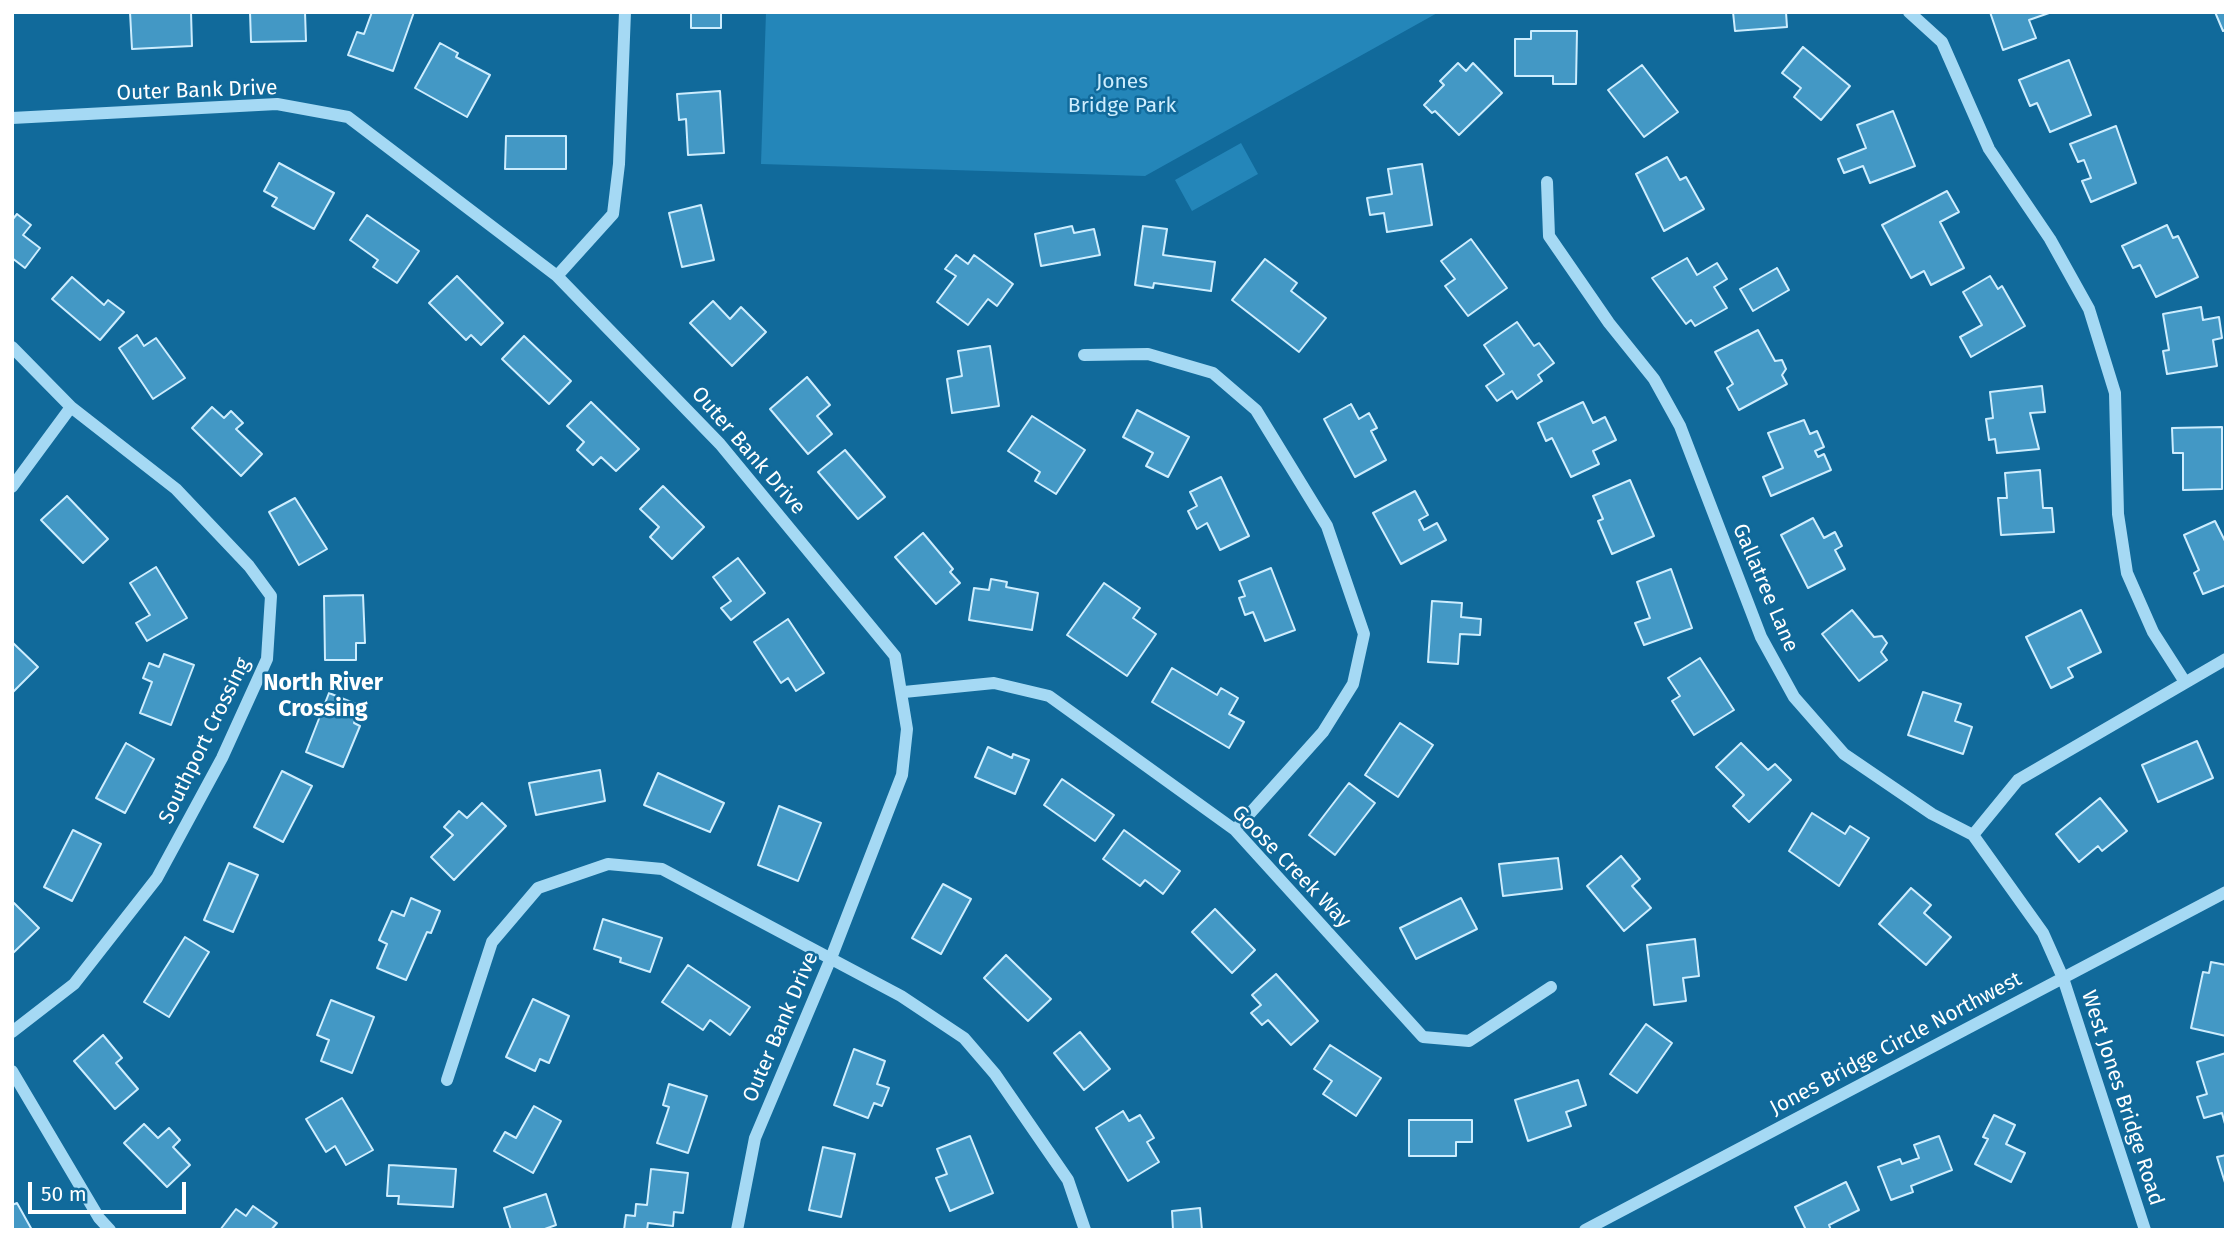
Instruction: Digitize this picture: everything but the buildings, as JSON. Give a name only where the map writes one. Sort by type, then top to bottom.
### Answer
[{"type":"street","points":[[557,276],[613,214],[619,164],[625,12]]},
{"type":"street","points":[[1909,12],[1942,42],[1989,149],[2050,239],[2089,309],[2115,393],[2118,514],[2127,573],[2153,632],[2185,681]]},
{"type":"street","name":"Outer Bank Drive","points":[[12,118],[276,104],[348,117],[557,276],[738,465],[895,656],[904,692],[907,729],[902,775],[831,958],[755,1138],[737,1230]]},
{"type":"street","name":"Gallatree Lane","points":[[1547,182],[1549,236],[1609,323],[1654,379],[1680,426],[1760,637],[1794,697],[1844,754],[1933,814],[1973,835],[2043,933],[2063,978]]},
{"type":"street","name":"Southport Crossing","points":[[12,347],[71,407],[176,489],[248,566],[271,596],[267,659],[222,758],[157,878],[74,984],[12,1032]]},
{"type":"street","points":[[1084,355],[1148,354],[1213,373],[1256,410],[1327,526],[1364,634],[1353,684],[1323,732],[1235,830]]},
{"type":"street","points":[[12,487],[71,407]]},
{"type":"street","points":[[1973,835],[2018,780],[2226,659]]},
{"type":"street","name":"Goose Creek Way","points":[[904,692],[994,683],[1049,696],[1235,830],[1423,1037],[1469,1041],[1551,987]]},
{"type":"street","points":[[447,1080],[492,942],[538,888],[601,866],[662,869],[901,996],[964,1038],[995,1074],[1068,1180],[1085,1230]]},
{"type":"street","name":"Jones Bridge Circle Northwest","points":[[1585,1230],[2226,892]]},
{"type":"street","name":"West Jones Bridge Road","points":[[2063,978],[2145,1230]]},
{"type":"street","points":[[12,1071],[99,1218],[110,1230]]},
{"type":"green space","name":"Jones Bridge Park","points":[[766,12],[1439,12],[1145,176],[761,164]]},
{"type":"green space","points":[[1241,143],[1258,174],[1192,211],[1175,180]]},
{"type":"district","name":"North River Crossing","points":[[323,697]]}]
